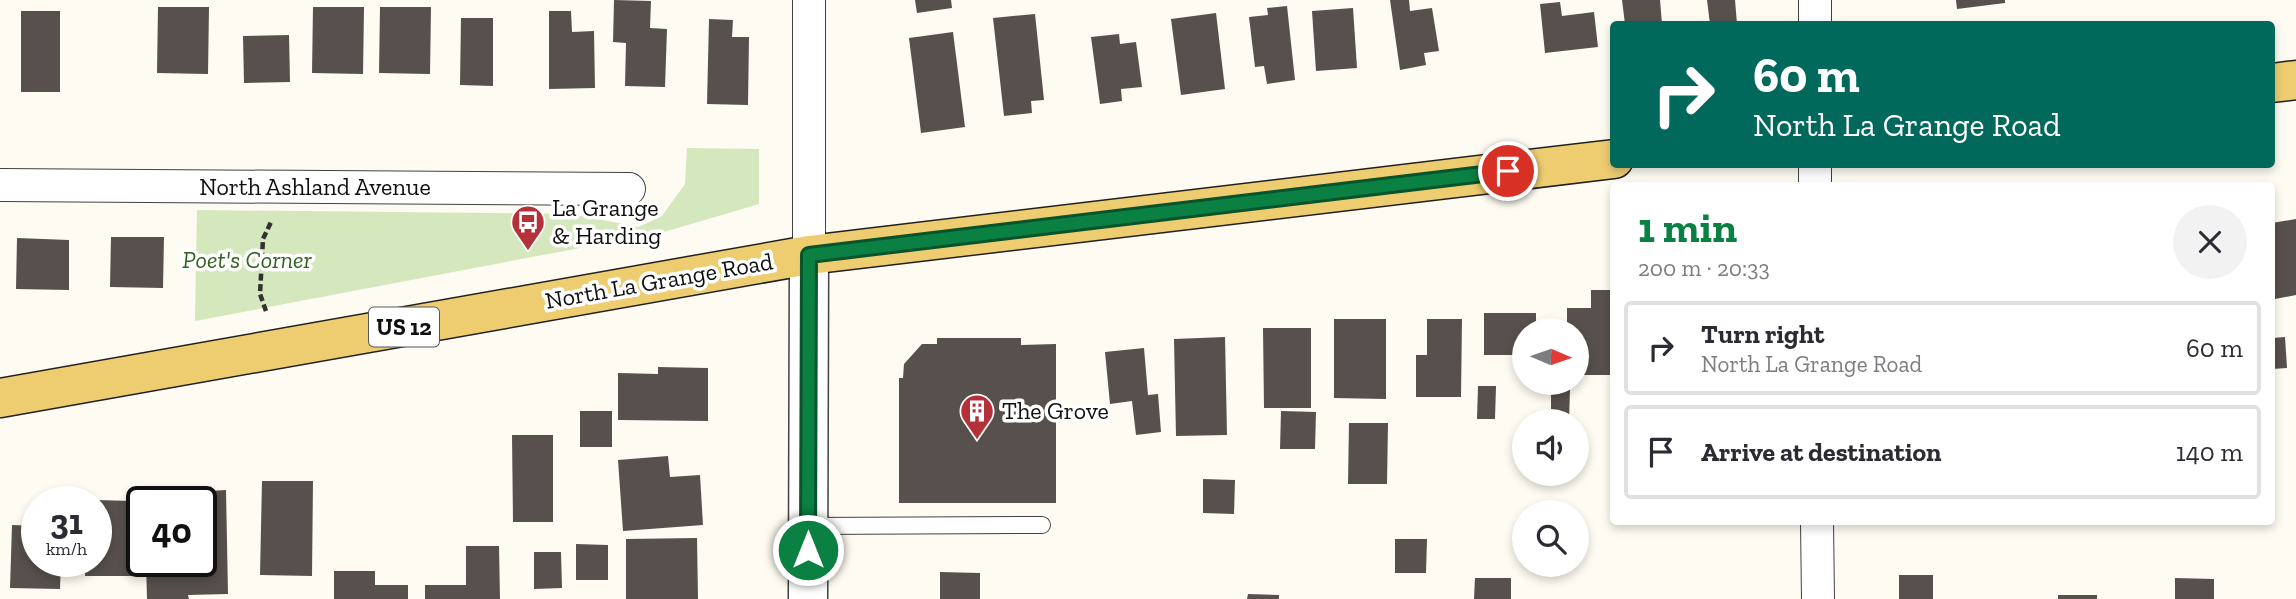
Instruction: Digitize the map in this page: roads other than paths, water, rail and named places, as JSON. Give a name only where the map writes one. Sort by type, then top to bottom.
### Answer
[{"type":"main road","points":[[2275,83],[2296,80]]},
{"type":"main road","name":"North La Grange Road","points":[[0,398],[809,255],[1610,159]]},
{"type":"street","points":[[808,599],[809,0]]},
{"type":"street","points":[[1815,0],[1815,21]]},
{"type":"street","name":"North Ashland Avenue","points":[[0,185],[629,189]]},
{"type":"street","points":[[1817,525],[1818,599]]},
{"type":"lane","points":[[808,526],[1042,525]]},
{"type":"place","name":"La Grange & Harding","points":[[528,252]]},
{"type":"place","name":"The Grove","points":[[977,441]]},
{"type":"park label","name":"Poet's Corner","points":[[247,260]]}]
